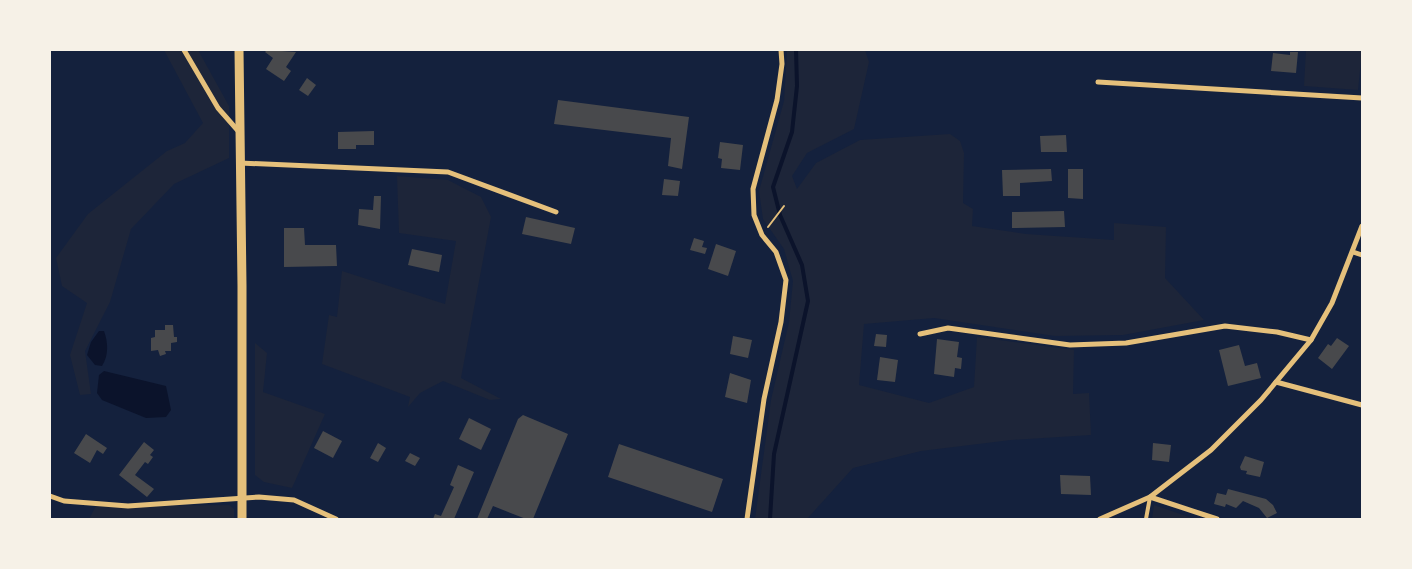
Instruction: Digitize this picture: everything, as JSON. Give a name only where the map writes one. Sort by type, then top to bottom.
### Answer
[{"type":"street","points":[[184,50],[218,108],[240,133]]},
{"type":"street","points":[[239,50],[242,519]]},
{"type":"street","points":[[747,519],[764,400],[782,322],[786,280],[776,252],[762,235],[754,215],[753,198],[753,190],[777,100],[782,64],[781,50]]},
{"type":"street","points":[[1098,82],[1362,98]]},
{"type":"street","points":[[240,163],[448,172],[556,212]]},
{"type":"street","points":[[1100,519],[1150,497],[1211,450],[1261,400],[1310,340],[1332,303],[1362,226]]},
{"type":"street","points":[[1353,252],[1362,255]]},
{"type":"street","points":[[920,334],[948,328],[1070,345],[1126,343],[1225,326],[1277,332],[1310,340]]},
{"type":"street","points":[[1276,382],[1362,405]]},
{"type":"street","points":[[50,496],[64,501],[128,506],[243,498],[294,500],[336,519]]},
{"type":"street","points":[[1150,497],[1217,519]]},
{"type":"lane","points":[[1146,519],[1150,497]]},
{"type":"path","points":[[774,219],[784,206]]},
{"type":"shaded area","points":[[164,50],[198,50],[229,106],[229,158],[174,184],[131,229],[110,302],[85,351],[91,394],[80,395],[70,355],[87,303],[62,286],[56,258],[88,214],[167,151],[185,143],[203,123]]},
{"type":"shaded area","points":[[787,50],[865,50],[869,62],[854,129],[807,153],[792,176],[797,189],[816,163],[860,140],[950,134],[960,141],[964,153],[963,203],[973,209],[972,226],[1026,234],[1114,240],[1114,223],[1166,227],[1165,278],[1204,320],[1123,335],[1055,336],[934,318],[864,324],[859,385],[929,403],[974,387],[977,337],[1074,350],[1073,394],[1089,393],[1091,435],[1011,440],[921,451],[853,468],[807,519],[755,519],[771,400],[789,322],[793,281],[784,249],[763,219],[759,191],[784,101]]},
{"type":"shaded area","points":[[1306,50],[1362,50],[1358,90],[1304,86]]},
{"type":"shaded area","points":[[397,176],[448,180],[481,197],[491,217],[461,378],[501,399],[490,400],[443,381],[420,393],[408,407],[410,397],[322,364],[329,315],[337,317],[342,271],[445,304],[456,241],[399,233]]},
{"type":"shaded area","points":[[99,331],[104,331],[107,344],[107,353],[102,366],[95,365],[87,355],[91,342]]},
{"type":"shaded area","points":[[255,343],[267,353],[263,392],[325,414],[292,488],[264,482],[255,475]]},
{"type":"shaded area","points":[[104,371],[166,386],[171,410],[166,417],[146,418],[102,400],[97,393],[99,375]]},
{"type":"shaded area","points":[[97,504],[128,506],[229,505],[234,509],[234,519],[89,519]]},
{"type":"shaded area","points":[[1154,505],[1195,519],[1152,519]]},
{"type":"building","points":[[267,50],[296,52],[286,67],[291,71],[284,81],[266,69],[273,58],[265,52]]},
{"type":"building","points":[[1290,52],[1298,52],[1296,73],[1271,71],[1273,53],[1290,55]]},
{"type":"building","points":[[307,78],[316,85],[308,96],[299,90]]},
{"type":"building","points":[[558,100],[689,117],[682,169],[668,166],[671,138],[554,124]]},
{"type":"building","points":[[374,131],[374,145],[356,145],[356,149],[338,149],[338,132]]},
{"type":"building","points":[[1066,135],[1067,152],[1041,152],[1040,136]]},
{"type":"building","points":[[720,142],[743,145],[740,170],[721,168],[722,159],[718,158]]},
{"type":"building","points":[[1051,169],[1052,181],[1020,183],[1020,196],[1003,196],[1002,170]]},
{"type":"building","points":[[1068,169],[1083,169],[1083,199],[1068,198]]},
{"type":"building","points":[[664,179],[680,181],[678,196],[662,195]]},
{"type":"building","points":[[374,196],[381,196],[380,229],[358,225],[359,209],[373,210]]},
{"type":"building","points":[[1064,211],[1065,227],[1012,228],[1012,212]]},
{"type":"building","points":[[526,217],[575,228],[571,244],[522,234]]},
{"type":"building","points":[[284,228],[304,228],[305,245],[336,245],[337,266],[284,267]]},
{"type":"building","points":[[694,238],[704,241],[702,247],[707,248],[705,254],[690,250]]},
{"type":"building","points":[[716,244],[736,251],[728,276],[708,269]]},
{"type":"building","points":[[412,249],[442,255],[439,272],[408,265]]},
{"type":"building","points":[[165,325],[173,325],[174,337],[177,337],[177,342],[171,343],[171,351],[165,351],[166,354],[160,356],[158,350],[151,351],[151,338],[155,337],[155,330],[165,330]]},
{"type":"building","points":[[876,334],[887,335],[886,347],[874,346]]},
{"type":"building","points":[[733,336],[752,340],[748,358],[730,354]]},
{"type":"building","points":[[1337,338],[1349,346],[1332,369],[1318,358],[1328,344],[1331,346]]},
{"type":"building","points":[[937,339],[959,342],[957,357],[962,358],[961,369],[955,368],[954,377],[934,374]]},
{"type":"building","points":[[1239,345],[1245,366],[1257,363],[1261,378],[1228,386],[1219,350]]},
{"type":"building","points":[[880,357],[898,360],[895,382],[877,380]]},
{"type":"building","points":[[730,373],[751,380],[747,403],[725,397]]},
{"type":"building","points":[[523,415],[568,434],[533,519],[526,519],[493,506],[487,519],[477,519],[518,419]]},
{"type":"building","points":[[469,418],[491,429],[481,450],[459,439]]},
{"type":"building","points":[[323,431],[342,441],[333,458],[314,448]]},
{"type":"building","points":[[86,434],[107,448],[103,454],[97,450],[90,463],[74,453]]},
{"type":"building","points":[[144,442],[154,450],[150,455],[153,457],[148,464],[145,462],[135,475],[154,489],[147,497],[119,475]]},
{"type":"building","points":[[378,443],[386,448],[378,462],[370,458]]},
{"type":"building","points":[[1153,443],[1171,445],[1169,462],[1152,460]]},
{"type":"building","points":[[619,444],[723,479],[712,512],[608,477]]},
{"type":"building","points":[[410,453],[420,458],[415,466],[405,461]]},
{"type":"building","points":[[1245,456],[1264,462],[1260,477],[1246,474],[1247,471],[1241,470],[1240,467]]},
{"type":"building","points":[[458,465],[474,472],[454,519],[433,519],[435,514],[441,516],[454,487],[450,485]]},
{"type":"building","points":[[1060,475],[1090,476],[1091,495],[1061,494]]},
{"type":"building","points":[[1228,489],[1266,499],[1273,505],[1277,513],[1267,518],[1259,508],[1243,501],[1236,508],[1226,504],[1225,507],[1214,504],[1217,493],[1226,495]]},
{"type":"waterway","points":[[770,519],[774,454],[808,301],[802,265],[780,215],[773,187],[792,132],[797,86],[796,50]]}]
